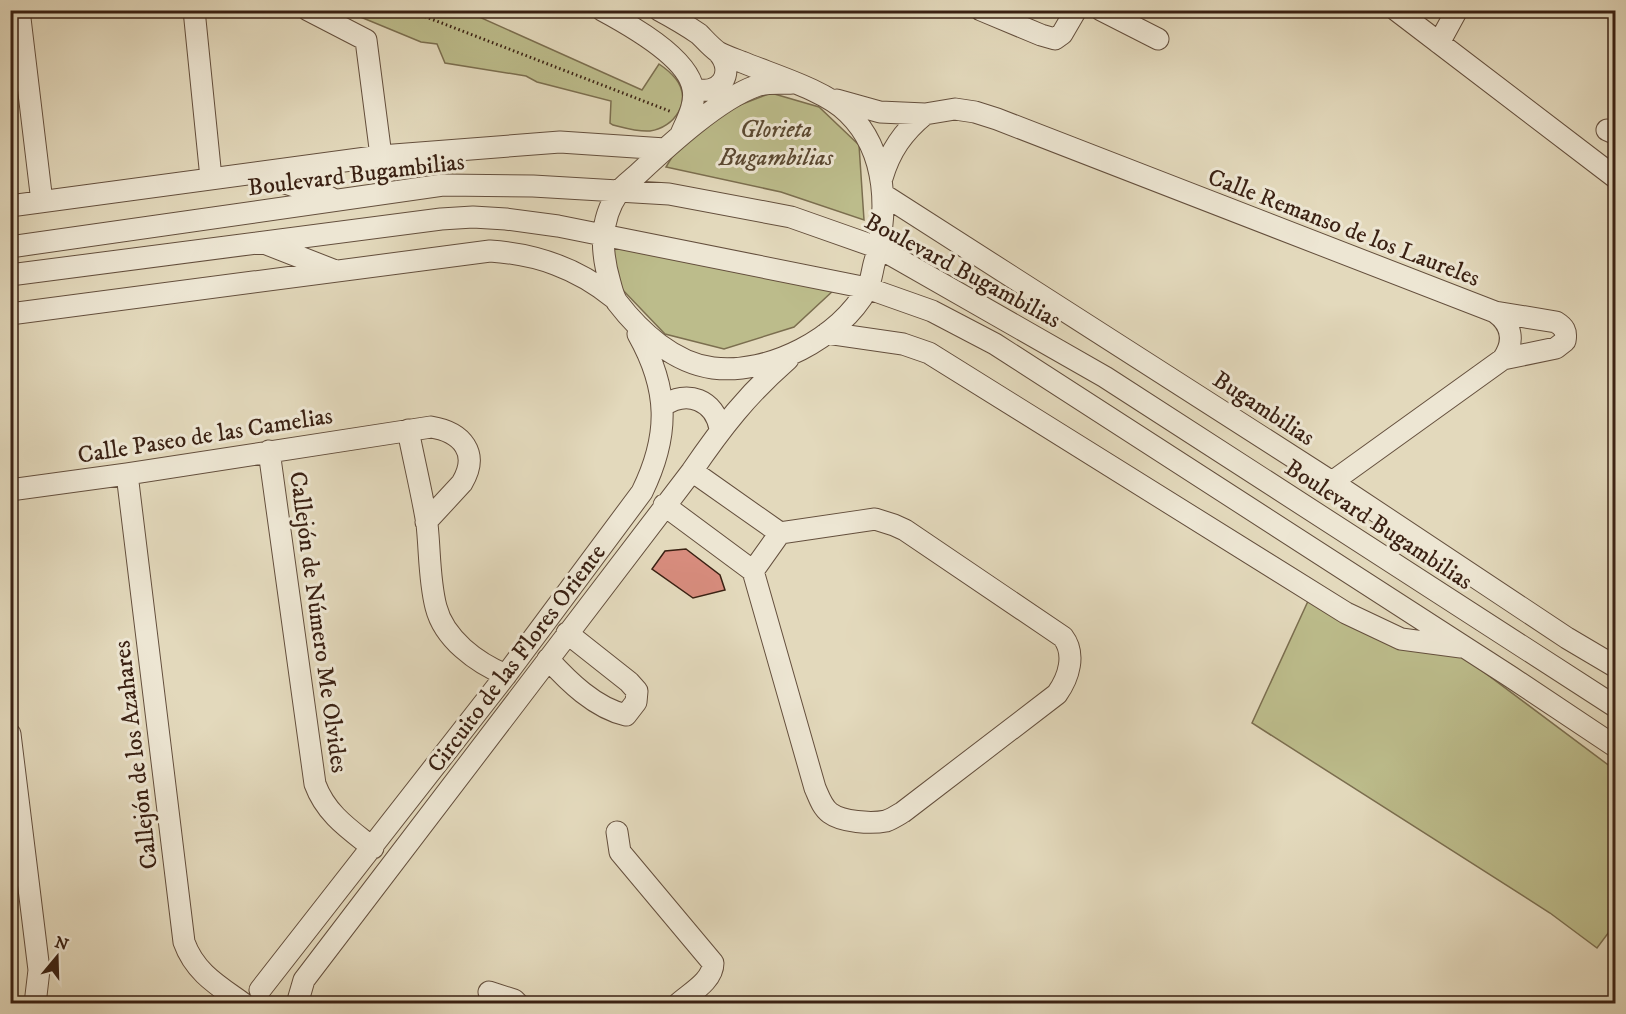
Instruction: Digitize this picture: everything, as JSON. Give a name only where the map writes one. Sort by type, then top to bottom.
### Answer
[{"type":"street","points":[[19,10],[42,202]]},
{"type":"street","points":[[194,10],[211,178]]},
{"type":"street","points":[[308,10],[366,40],[381,156]]},
{"type":"street","points":[[602,10],[634,27],[683,69],[693,88],[691,110],[678,135]]},
{"type":"street","name":"Calle Remanso de los Laureles","points":[[658,10],[699,35],[718,52],[831,98],[880,112],[925,114],[955,109],[997,119],[1495,312],[1507,324],[1510,332],[1510,346],[1503,359]]},
{"type":"street","points":[[981,10],[1054,39],[1062,34],[1076,10]]},
{"type":"street","points":[[1101,10],[1158,39]]},
{"type":"street","points":[[1396,10],[1616,178]]},
{"type":"street","points":[[1439,43],[1457,10]]},
{"type":"street","points":[[693,88],[713,89],[723,81],[725,63],[718,52]]},
{"type":"street","points":[[620,305],[605,267],[602,236],[608,210],[619,191],[678,135],[726,100],[758,85],[792,83]]},
{"type":"street","points":[[831,98],[862,130],[873,151],[883,187]]},
{"type":"street","points":[[10,314],[490,251],[511,252],[569,268],[600,287],[620,305],[654,343],[681,358],[712,368],[754,366],[793,355],[827,333],[852,308],[867,288],[879,248],[883,187],[891,153],[910,126],[925,114]]},
{"type":"street","name":"Boulevard Bugambilias","points":[[10,206],[381,156],[678,135]]},
{"type":"street","points":[[253,172],[338,200]]},
{"type":"street","name":"Boulevard Bugambilias","points":[[10,247],[443,185],[533,186],[669,194],[791,218],[879,248],[1105,376],[1611,704]]},
{"type":"street","name":"Bugambilias","points":[[883,187],[1567,638],[1616,667]]},
{"type":"street","name":"Boulevard Bugambilias","points":[[10,275],[261,241],[473,217],[558,226],[867,288],[932,311],[995,344],[1472,651],[1616,747]]},
{"type":"street","points":[[261,241],[336,271]]},
{"type":"street","name":"Circuito de las Flores Oriente","points":[[250,999],[372,848],[506,675],[642,492],[651,474],[656,455],[662,430],[663,406],[651,358],[620,305]]},
{"type":"street","points":[[1332,482],[1503,359],[1556,348],[1565,341],[1567,334],[1556,322],[1495,312]]},
{"type":"street","name":"Boulevard Bugambilias","points":[[827,333],[903,344],[929,353],[1346,613],[1401,639],[1472,651]]},
{"type":"street","name":"Circuito de las Flores Oriente","points":[[295,1004],[304,980],[692,471],[720,429],[757,387],[793,355]]},
{"type":"street","points":[[663,406],[684,397],[699,400],[711,408],[716,415],[720,429]]},
{"type":"street","name":"Calle Paseo de las Camelias","points":[[10,490],[127,474],[423,426],[440,428],[458,437],[465,444],[468,452],[469,469],[462,483],[426,522]]},
{"type":"street","points":[[408,430],[426,522],[436,608],[442,622],[471,656],[506,675]]},
{"type":"street","name":"Callejón de Número Me Olvides","points":[[269,451],[315,784],[330,813],[372,848]]},
{"type":"street","points":[[664,505],[753,571],[815,788],[821,803],[830,813],[844,819],[887,821],[903,812],[1057,694],[1064,684],[1068,674],[1070,652],[1068,643],[1063,637],[905,530],[874,519],[780,533],[692,471]]},
{"type":"street","name":"Callejón de los Azahares","points":[[127,474],[184,942],[191,960],[203,974],[250,999]]},
{"type":"street","points":[[753,571],[780,533]]},
{"type":"street","points":[[548,659],[576,687],[614,712],[626,715],[636,702],[638,691],[567,633]]},
{"type":"street","points":[[1472,651],[1500,661],[1536,680],[1547,676],[1567,638]]},
{"type":"street","points":[[1567,638],[1583,679],[1611,704]]},
{"type":"street","points":[[10,734],[39,970],[35,1004]]},
{"type":"street","points":[[617,832],[620,852],[712,963],[713,968],[708,978],[678,1004]]},
{"type":"street","points":[[250,999],[276,990],[295,1004]]},
{"type":"street","points":[[489,992],[514,1000],[518,1004]]},
{"type":"path","points":[[408,10],[678,135]]},
{"type":"green space","points":[[346,11],[466,11],[642,90],[659,64],[676,79],[681,87],[682,104],[667,125],[650,131],[631,130],[610,123],[611,101],[537,82],[526,76],[445,63],[437,44],[421,42]]},
{"type":"green space","name":"Glorieta Bugambilias","points":[[771,93],[819,107],[859,145],[864,220],[781,192],[666,167],[675,152],[732,108]]},
{"type":"green space","points":[[610,245],[835,289],[794,327],[724,349],[665,334],[618,285]]},
{"type":"green space","points":[[1309,599],[1391,643],[1465,658],[1615,770],[1615,924],[1597,948],[1550,913],[1252,723]]},
{"type":"building","points":[[686,549],[720,575],[725,590],[693,598],[652,569],[665,551]]}]
